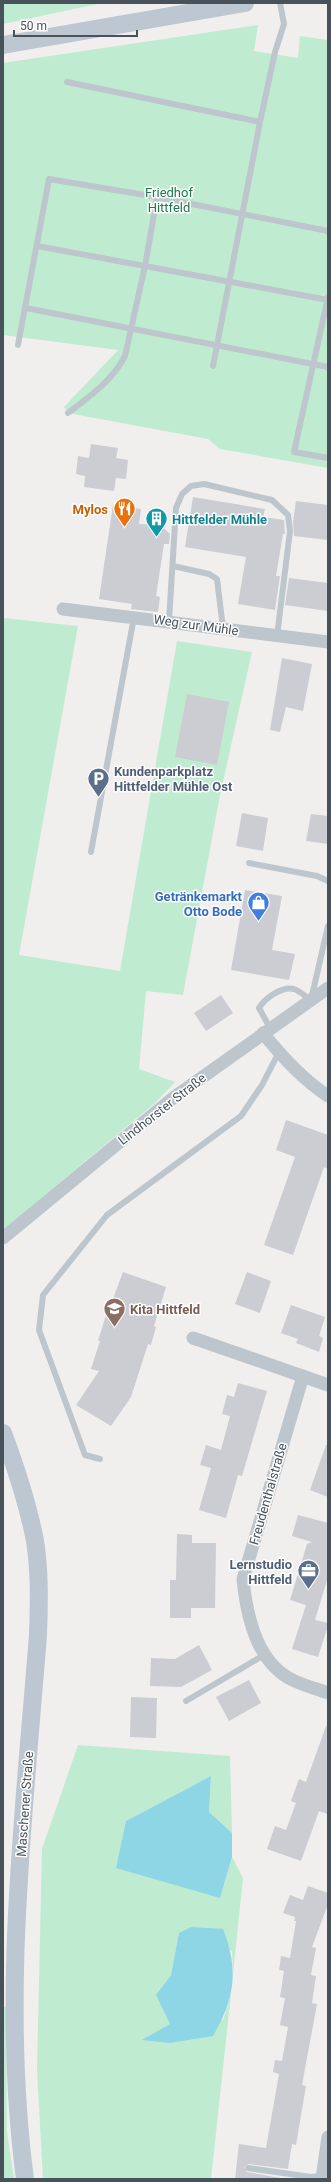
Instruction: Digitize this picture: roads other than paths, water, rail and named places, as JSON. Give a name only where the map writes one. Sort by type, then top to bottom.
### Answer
[{"type":"main road","points":[[3,45],[245,3]]},
{"type":"main road","name":"Maschener Straße","points":[[3,1433],[26,1500],[35,1542],[39,1588],[38,1635],[16,1926],[16,2044],[25,2179]]},
{"type":"street","name":"Weg zur Mühle","points":[[63,609],[328,642]]},
{"type":"street","name":"Lindhorster Straße","points":[[3,1238],[173,1098],[328,988]]},
{"type":"street","points":[[267,1030],[278,1052],[314,1087],[328,1096]]},
{"type":"street","points":[[193,1338],[328,1384]]},
{"type":"street","name":"Freudenthalstraße","points":[[303,1376],[243,1579],[245,1596],[252,1626],[264,1655],[280,1672],[289,1678],[328,1693]]},
{"type":"street","points":[[323,2177],[328,2137]]},
{"type":"lane","points":[[213,366],[260,122],[275,52],[284,24],[280,3]]},
{"type":"lane","points":[[67,82],[260,122]]},
{"type":"lane","points":[[18,345],[38,246],[49,178],[157,197],[328,231]]},
{"type":"lane","points":[[68,414],[104,385],[119,368],[129,344],[157,197]]},
{"type":"lane","points":[[38,246],[328,299],[294,452],[328,458]]},
{"type":"lane","points":[[26,308],[328,367]]},
{"type":"lane","points":[[169,621],[176,508],[182,494],[191,486],[204,484],[272,500],[288,515],[290,532],[277,636]]},
{"type":"lane","points":[[172,566],[209,574],[217,579],[223,628]]},
{"type":"lane","points":[[91,852],[134,617]]},
{"type":"lane","points":[[249,863],[317,876],[328,881]]},
{"type":"lane","points":[[267,1030],[259,1008],[262,1002],[270,996],[287,988],[296,989],[311,1000],[328,926]]},
{"type":"lane","points":[[100,1459],[85,1455],[39,1330],[42,1295],[107,1215],[240,1116],[262,1085],[278,1052]]},
{"type":"lane","points":[[186,1701],[264,1655]]},
{"type":"lane","points":[[248,2168],[311,2177],[323,2177]]},
{"type":"water","points":[[211,1776],[209,1812],[232,1833],[232,1857],[220,1898],[116,1868],[126,1821]]},
{"type":"water","points":[[191,1927],[223,1929],[228,1944],[233,1971],[230,1996],[226,2009],[213,2036],[170,2043],[142,2040],[170,2024],[156,1995],[171,1975],[179,1933]]},
{"type":"place","name":"Mylos","points":[[124,528]]},
{"type":"place","name":"Hittfelder Mühle","points":[[156,538]]},
{"type":"place","name":"Kundenparkplatz Hittfelder Mühle Ost","points":[[98,798]]},
{"type":"place","name":"Getränkemarkt Otto Bode","points":[[258,922]]},
{"type":"place","name":"Kita Hittfeld","points":[[114,1328]]},
{"type":"place","name":"Lernstudio Hittfeld","points":[[308,1590]]},
{"type":"park label","name":"Friedhof Hittfeld","points":[[169,200]]}]
